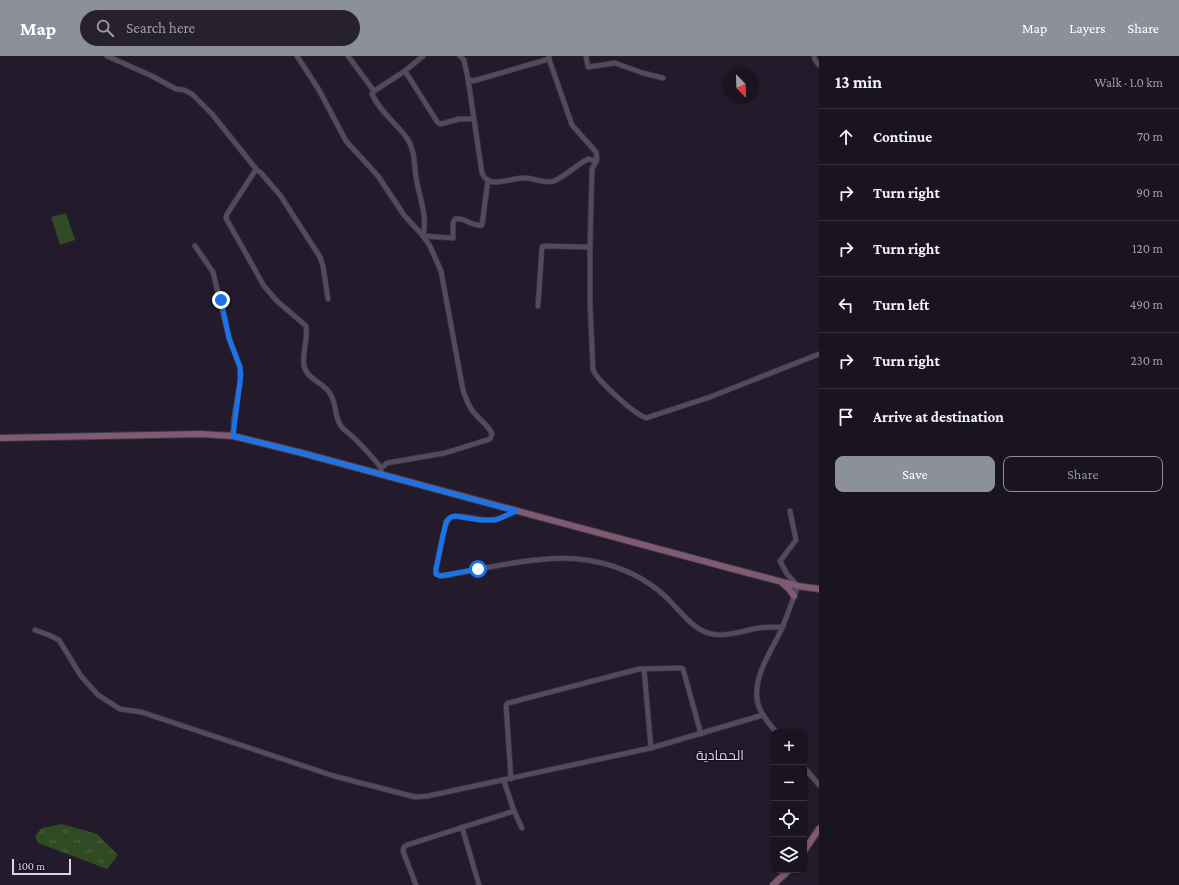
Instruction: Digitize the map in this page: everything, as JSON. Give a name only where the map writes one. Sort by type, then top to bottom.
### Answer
[{"type":"main road","points":[[0,438],[201,434],[233,436],[302,453],[798,586],[819,588]]},
{"type":"main road","points":[[780,581],[794,596]]},
{"type":"main road","points":[[807,847],[819,829]]},
{"type":"main road","points":[[773,885],[786,873]]},
{"type":"street","points":[[107,56],[152,76],[176,89],[184,90],[192,94],[212,114],[257,170],[280,195],[320,257],[323,266],[328,299]]},
{"type":"street","points":[[297,56],[319,90],[346,141],[378,176],[404,214],[430,246],[441,272],[463,390],[468,403],[475,414],[489,428],[492,434],[491,437],[469,446],[423,458],[387,463],[381,468],[380,475]]},
{"type":"street","points":[[348,56],[374,91]]},
{"type":"street","points":[[423,56],[405,71],[374,91],[372,94],[377,105],[407,139],[411,147],[424,214],[425,228],[423,236]]},
{"type":"street","points":[[460,56],[464,60],[468,79],[482,173],[484,177],[494,182],[513,178],[528,178],[547,182],[560,178],[588,159],[596,161]]},
{"type":"street","points":[[586,56],[588,67],[615,63],[663,78]]},
{"type":"street","points":[[814,56],[819,65]]},
{"type":"street","points":[[468,79],[470,81],[477,80],[549,57],[572,125],[596,152],[598,158],[592,169],[590,249],[590,303],[593,370],[598,378],[642,417],[649,418],[710,397],[819,354]]},
{"type":"street","points":[[405,71],[438,123],[441,124],[459,119],[474,119]]},
{"type":"street","points":[[257,170],[227,214],[227,220],[264,286],[277,301],[306,326],[304,362],[306,371],[330,393],[335,403],[336,416],[340,425],[368,452],[381,468]]},
{"type":"street","points":[[423,236],[453,238],[453,223],[455,219],[460,218],[474,225],[482,225],[488,180]]},
{"type":"street","points":[[195,246],[213,272],[229,338],[240,367],[240,383],[234,418],[233,436]]},
{"type":"street","points":[[538,306],[542,248],[588,247],[590,249]]},
{"type":"street","points":[[516,511],[496,520],[480,520],[459,516],[454,516],[448,519],[436,574],[440,576],[546,559],[571,558],[593,561],[625,570],[643,579],[654,586],[684,616],[705,632],[721,635],[759,628],[782,627]]},
{"type":"street","points":[[774,729],[763,715],[758,704],[757,695],[759,678],[782,627],[798,586],[787,574],[780,561],[796,538],[790,511]]},
{"type":"street","points":[[35,630],[60,640],[81,676],[90,687],[98,695],[120,709],[141,712],[334,776],[415,797],[428,796],[504,781],[651,748],[763,715]]},
{"type":"street","points":[[644,669],[651,748]]},
{"type":"street","points":[[511,779],[506,705],[508,703],[633,670],[683,669],[701,734]]},
{"type":"street","points":[[807,771],[819,785]]},
{"type":"street","points":[[504,781],[514,811],[522,828]]},
{"type":"street","points":[[416,885],[403,851],[404,848],[408,845],[514,811]]},
{"type":"street","points":[[462,827],[479,885]]},
{"type":"green space","points":[[66,213],[75,240],[60,245],[51,217]]},
{"type":"green space","points":[[62,824],[97,834],[118,855],[107,869],[38,843],[35,836],[42,828]]},
{"type":"district","name":"الحمادية","points":[[720,755]]},
{"type":"route","points":[[221,300],[229,338],[240,367],[241,374],[239,395],[234,418],[233,436],[253,440],[516,511],[496,520],[480,520],[454,516],[446,522],[436,574],[440,576],[478,569]]}]
